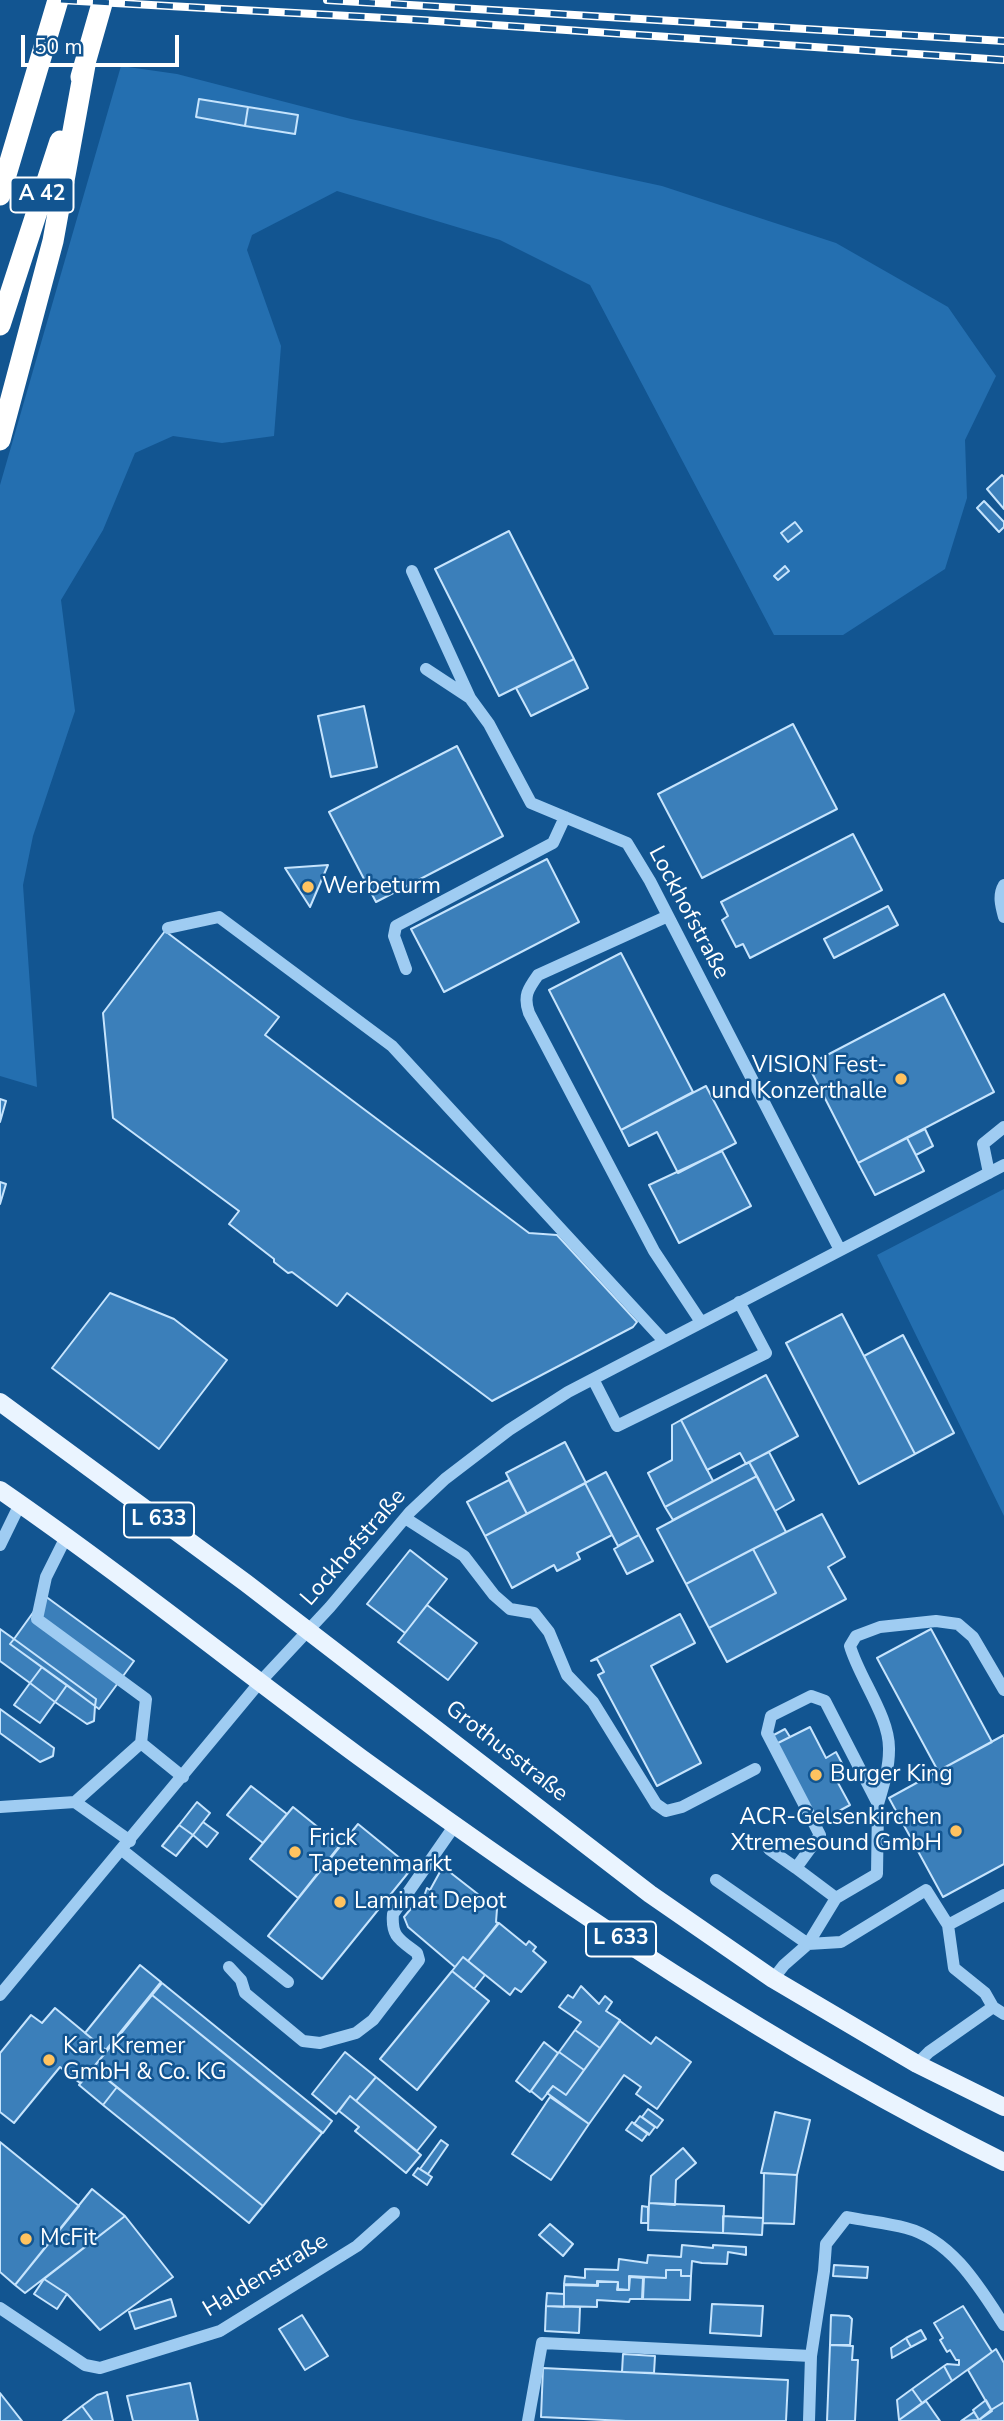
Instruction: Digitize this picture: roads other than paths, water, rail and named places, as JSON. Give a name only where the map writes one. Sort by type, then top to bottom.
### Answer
[{"type":"highway","name":"A 42","points":[[0,195],[58,0]]},
{"type":"highway","name":"A 42","points":[[0,325],[85,65],[103,0]]},
{"type":"highway","points":[[0,440],[53,241],[85,65]]},
{"type":"main road","name":"Grothusstraße","points":[[0,1402],[308,1631],[650,1894],[773,1979],[917,2064],[1004,2107]]},
{"type":"main road","name":"L 633","points":[[0,1490],[454,1825],[645,1955],[885,2102],[1004,2162]]},
{"type":"street","points":[[412,571],[470,698]]},
{"type":"street","name":"Lockhofstraße","points":[[426,669],[470,698],[489,724],[531,803],[627,843],[668,916],[840,1250]]},
{"type":"street","points":[[406,969],[394,936],[396,926],[553,844],[565,817]]},
{"type":"street","points":[[1004,885],[1000,904],[1004,917]]},
{"type":"street","points":[[668,916],[538,975],[527,991],[525,1002],[654,1251],[701,1322]]},
{"type":"street","points":[[168,928],[219,917],[392,1046],[664,1341]]},
{"type":"street","points":[[989,1173],[984,1144],[1004,1127]]},
{"type":"street","name":"Lockhofstraße","points":[[0,1995],[260,1682],[308,1631],[405,1518],[445,1479],[509,1430],[593,1379],[1004,1165]]},
{"type":"street","points":[[593,1379],[617,1426],[766,1353],[739,1303]]},
{"type":"street","points":[[0,1545],[20,1504]]},
{"type":"street","points":[[405,1518],[464,1556],[494,1595],[510,1609],[534,1613],[549,1632],[567,1675],[593,1702],[656,1804],[666,1811],[682,1807],[755,1769]]},
{"type":"street","points":[[0,1807],[75,1802],[141,1743],[146,1699],[37,1619],[46,1577],[66,1537]]},
{"type":"street","points":[[773,1979],[783,1965],[808,1944],[836,1898],[877,1874],[877,1804],[886,1779],[890,1748],[880,1714],[853,1657],[850,1646],[856,1636],[880,1627],[936,1621],[958,1624],[973,1637],[1004,1690]]},
{"type":"street","points":[[796,1868],[820,1835],[767,1733],[771,1716],[810,1696],[825,1701],[877,1804]]},
{"type":"street","points":[[141,1743],[183,1777]]},
{"type":"street","points":[[75,1802],[288,1982]]},
{"type":"street","points":[[229,1967],[241,1980],[245,1993],[303,2041],[320,2043],[355,2033],[373,2020],[419,1960],[417,1953],[397,1938],[392,1928],[393,1914],[454,1825]]},
{"type":"street","points":[[769,1849],[836,1898]]},
{"type":"street","points":[[716,1880],[808,1944],[841,1941],[926,1890],[948,1926],[954,1968],[985,1993],[999,2011],[929,2052],[917,2064]]},
{"type":"street","points":[[948,1926],[1004,1895]]},
{"type":"street","name":"Haldenstraße","points":[[0,2308],[85,2365],[100,2368],[220,2332],[357,2246],[394,2213]]},
{"type":"street","points":[[809,2421],[811,2356],[826,2244],[847,2217],[907,2228],[925,2235],[949,2252],[975,2280],[1004,2325]]},
{"type":"street","points":[[528,2421],[542,2343],[811,2356]]},
{"type":"railway","points":[[61,0],[421,20],[1004,60]]},
{"type":"railway","points":[[327,0],[1004,41]]},
{"type":"place","name":"Werbeturm","points":[[308,887]]},
{"type":"place","name":"VISION Fest- und Konzerthalle","points":[[901,1079]]},
{"type":"place","name":"Burger King","points":[[816,1775]]},
{"type":"place","name":"ACR-Gelsenkirchen Xtremesound GmbH","points":[[956,1831]]},
{"type":"place","name":"Frick Tapetenmarkt","points":[[295,1852]]},
{"type":"place","name":"Laminat Depot","points":[[340,1902]]},
{"type":"place","name":"Karl Kremer GmbH & Co. KG","points":[[49,2060]]},
{"type":"place","name":"McFit","points":[[26,2239]]}]
